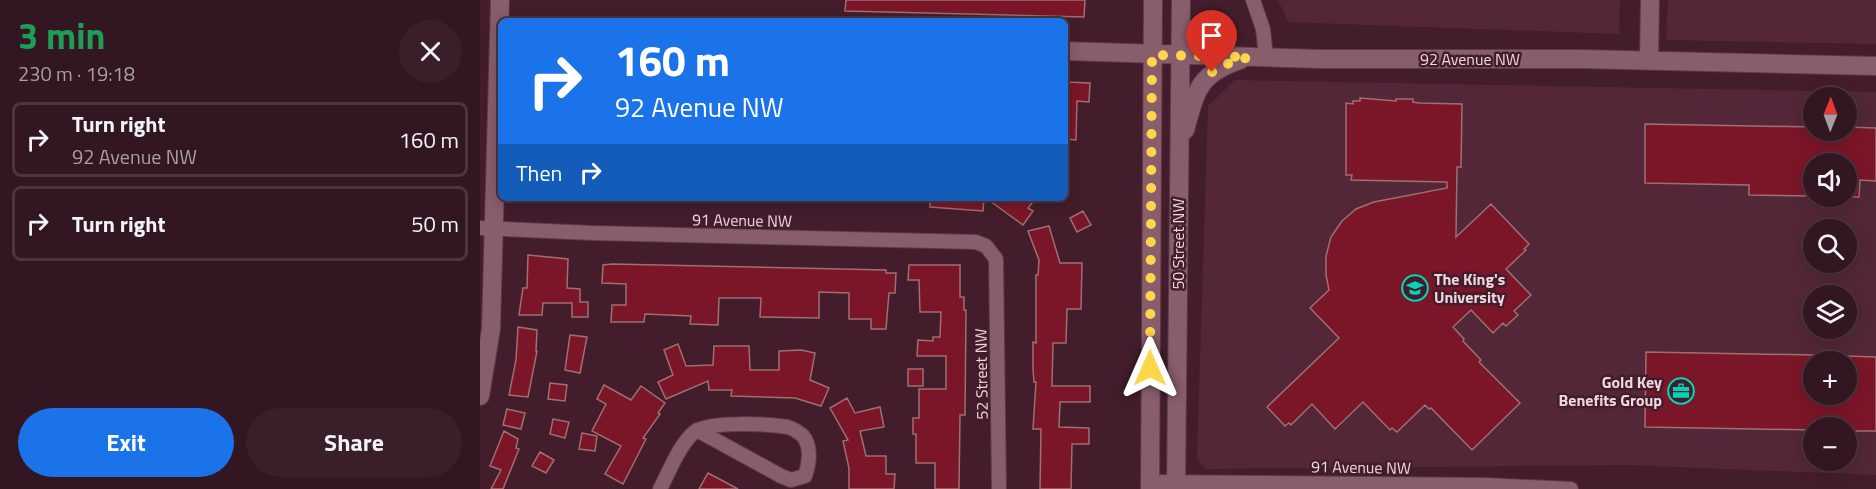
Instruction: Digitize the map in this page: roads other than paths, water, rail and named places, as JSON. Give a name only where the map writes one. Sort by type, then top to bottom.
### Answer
[{"type":"main road","points":[[500,0],[500,18]]},
{"type":"main road","name":"50 Street NW","points":[[1150,486],[1153,0]]},
{"type":"main road","name":"50 Street NW","points":[[1176,486],[1181,0]]},
{"type":"main road","points":[[1649,61],[1650,0]]},
{"type":"main road","points":[[480,34],[498,35]]},
{"type":"main road","name":"92 Avenue NW","points":[[1068,51],[1257,57],[1581,58],[1876,66]]},
{"type":"main road","points":[[1178,152],[1193,102],[1203,80],[1224,65],[1257,57]]},
{"type":"main road","points":[[480,396],[491,329],[487,228],[498,65]]},
{"type":"street","points":[[1253,0],[1263,29],[1257,57]]},
{"type":"street","name":"91 Avenue NW","points":[[487,228],[593,233],[976,242],[986,246],[996,259]]},
{"type":"street","name":"52 Street NW","points":[[996,259],[999,489]]},
{"type":"street","points":[[660,489],[687,438],[697,430],[704,427],[726,424],[790,427],[804,437],[808,449],[808,467],[805,476],[791,480],[781,476],[697,430]]},
{"type":"street","name":"91 Avenue NW","points":[[1150,486],[1484,485],[1571,489]]},
{"type":"place","name":"The King's University","points":[[1415,288]]},
{"type":"place","name":"Gold Key Benefits Group","points":[[1681,391]]}]
